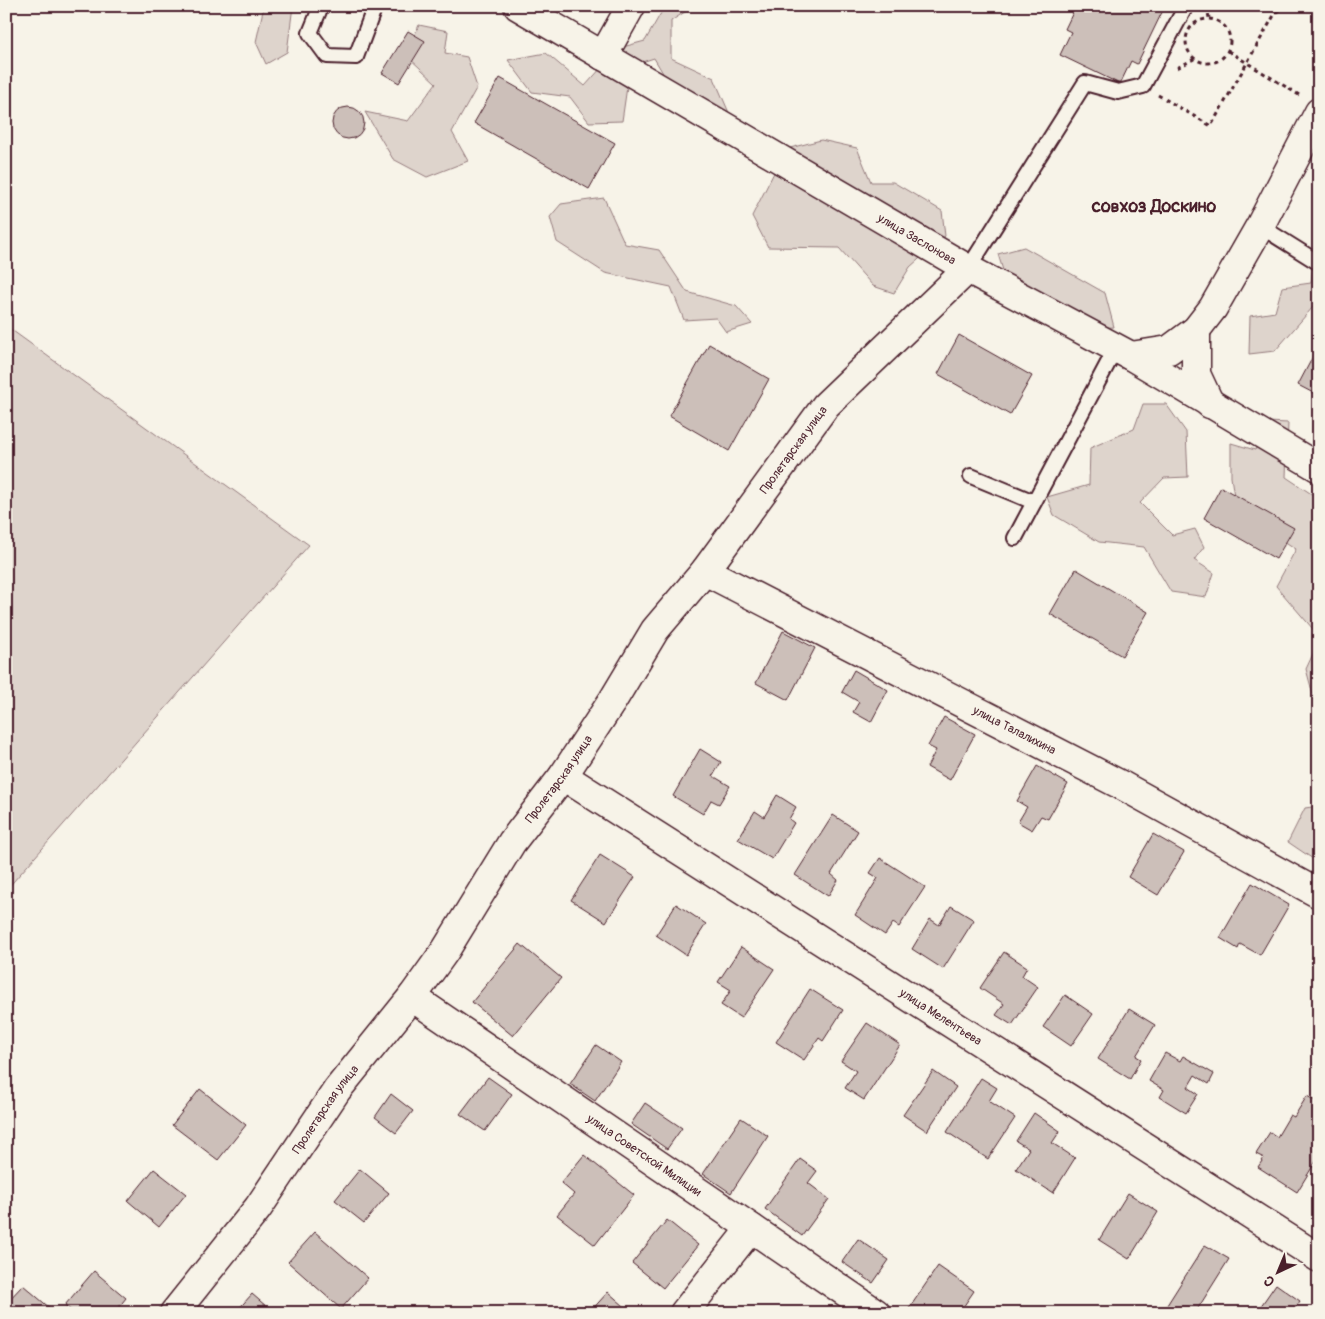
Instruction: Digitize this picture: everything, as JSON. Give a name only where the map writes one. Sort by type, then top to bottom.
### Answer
[{"type":"street","name":"улица Заслонова","points":[[518,6],[968,269],[1124,352],[1319,468]]},
{"type":"street","points":[[603,56],[632,6]]},
{"type":"street","points":[[1124,352],[1169,350],[1196,330],[1213,308],[1260,226],[1311,105]]},
{"type":"street","name":"Пролетарская улица","points":[[174,1313],[258,1208],[337,1090],[412,997],[445,951],[512,842],[563,776],[656,630],[705,571],[826,405],[968,269]]},
{"type":"street","points":[[1196,330],[1196,374],[1210,404]]},
{"type":"street","name":"улица Талалихина","points":[[705,571],[1123,786],[1319,894]]},
{"type":"street","name":"улица Мелентьева","points":[[563,776],[1319,1258]]},
{"type":"street","name":"улица Советской Милиции","points":[[412,997],[876,1313]]},
{"type":"street","points":[[684,1313],[751,1228]]},
{"type":"lane","points":[[321,6],[310,33],[327,56],[356,57],[375,6]]},
{"type":"lane","points":[[968,269],[1085,83],[1118,92],[1143,86],[1186,6]]},
{"type":"lane","points":[[1260,226],[1319,263]]},
{"type":"lane","points":[[1015,538],[1034,502],[1124,352]]},
{"type":"lane","points":[[971,476],[1034,502]]},
{"type":"path","points":[[1207,6],[1209,18]]},
{"type":"path","points":[[1265,6],[1276,12]]},
{"type":"path","points":[[1143,86],[1211,126],[1276,12],[1286,6]]},
{"type":"path","points":[[1209,18],[1220,21],[1228,30],[1231,41],[1228,51],[1219,60],[1207,64],[1194,59],[1187,50],[1185,41],[1188,29],[1197,20],[1209,18]]},
{"type":"path","points":[[1228,51],[1311,105]]},
{"type":"shaded area","points":[[264,6],[293,6],[287,52],[266,64],[256,42]]},
{"type":"shaded area","points":[[665,6],[694,6],[671,21],[671,58],[714,78],[730,115],[680,102],[654,58],[630,66],[622,121],[589,122],[570,97],[532,92],[508,60],[546,53],[585,86],[619,48],[645,41]]},
{"type":"shaded area","points":[[419,25],[448,31],[445,53],[467,57],[477,87],[452,132],[468,161],[427,177],[393,159],[365,112],[408,121],[436,83],[406,55]]},
{"type":"shaded area","points":[[821,140],[857,148],[871,182],[893,182],[942,211],[945,236],[910,267],[894,293],[873,286],[839,248],[768,247],[752,216],[786,149]]},
{"type":"shaded area","points":[[604,198],[625,244],[659,250],[687,292],[736,306],[752,324],[726,332],[716,318],[684,320],[671,287],[605,273],[557,242],[550,217],[561,204]]},
{"type":"shaded area","points":[[1319,200],[1319,300],[1275,351],[1249,354],[1250,316],[1275,312],[1282,287],[1311,283]]},
{"type":"shaded area","points":[[1024,247],[1105,293],[1114,327],[1078,329],[1006,280],[998,254]]},
{"type":"shaded area","points":[[6,326],[309,545],[6,890]]},
{"type":"shaded area","points":[[1143,404],[1166,404],[1186,432],[1188,477],[1164,478],[1140,503],[1172,535],[1195,529],[1204,547],[1194,560],[1214,573],[1206,597],[1171,592],[1144,547],[1099,542],[1054,515],[1047,497],[1089,485],[1090,448],[1134,429]]},
{"type":"shaded area","points":[[1268,422],[1288,423],[1286,477],[1319,499],[1319,636],[1276,586],[1296,549],[1236,509],[1231,477],[1231,443],[1255,450]]},
{"type":"shaded area","points":[[1319,641],[1319,703],[1315,702],[1306,669]]},
{"type":"shaded area","points":[[1319,806],[1319,863],[1288,842],[1305,808]]},
{"type":"building","points":[[1076,6],[1165,6],[1137,64],[1131,61],[1120,84],[1060,55],[1071,32],[1065,29]]},
{"type":"building","points":[[408,31],[425,41],[399,83],[382,73]]},
{"type":"building","points":[[500,78],[615,143],[589,189],[474,123]]},
{"type":"building","points":[[348,107],[354,108],[359,112],[363,117],[363,129],[359,134],[354,138],[348,139],[342,138],[337,134],[333,129],[332,123],[333,117],[337,112],[342,108]]},
{"type":"building","points":[[959,335],[1032,376],[1010,415],[938,374]]},
{"type":"building","points":[[709,344],[769,379],[729,451],[669,416]]},
{"type":"building","points":[[1319,345],[1319,396],[1298,385]]},
{"type":"building","points":[[1221,487],[1294,528],[1276,559],[1204,518]]},
{"type":"building","points":[[1076,569],[1148,612],[1122,656],[1050,614]]},
{"type":"building","points":[[783,631],[815,648],[788,700],[756,683]]},
{"type":"building","points":[[854,670],[888,690],[871,722],[853,712],[859,702],[842,692]]},
{"type":"building","points":[[944,717],[975,734],[950,780],[927,767],[936,750],[928,746]]},
{"type":"building","points":[[700,749],[721,762],[713,776],[730,786],[719,804],[711,800],[703,814],[673,796]]},
{"type":"building","points":[[1037,766],[1068,784],[1048,819],[1041,816],[1032,830],[1018,822],[1027,807],[1017,801]]},
{"type":"building","points":[[777,795],[796,807],[789,819],[794,823],[772,859],[738,839],[755,811],[764,817]]},
{"type":"building","points":[[833,815],[858,831],[831,874],[838,880],[828,896],[795,875]]},
{"type":"building","points":[[1153,834],[1184,852],[1158,895],[1128,877]]},
{"type":"building","points":[[600,855],[635,877],[606,922],[571,900]]},
{"type":"building","points":[[880,858],[925,887],[899,927],[893,923],[885,935],[855,915],[878,878],[870,873]]},
{"type":"building","points":[[1252,883],[1289,905],[1260,955],[1240,944],[1238,949],[1220,938]]},
{"type":"building","points":[[676,904],[706,924],[686,955],[656,935]]},
{"type":"building","points":[[951,906],[974,920],[943,969],[912,949],[930,919],[939,925]]},
{"type":"building","points":[[520,944],[561,978],[513,1036],[472,1002]]},
{"type":"building","points":[[741,947],[774,969],[741,1018],[721,1005],[731,990],[718,982]]},
{"type":"building","points":[[1004,952],[1027,967],[1022,976],[1038,987],[1012,1025],[996,1015],[1004,1004],[980,988]]},
{"type":"building","points":[[810,989],[843,1010],[823,1041],[819,1038],[804,1060],[776,1042]]},
{"type":"building","points":[[1065,995],[1093,1014],[1071,1046],[1043,1027]]},
{"type":"building","points":[[1129,1009],[1155,1025],[1136,1056],[1141,1059],[1130,1079],[1098,1059]]},
{"type":"building","points":[[867,1023],[900,1045],[864,1100],[845,1088],[856,1071],[841,1061]]},
{"type":"building","points":[[596,1045],[621,1062],[595,1101],[570,1084]]},
{"type":"building","points":[[1165,1053],[1180,1061],[1183,1056],[1214,1074],[1209,1084],[1195,1075],[1188,1087],[1198,1094],[1186,1113],[1160,1097],[1164,1090],[1149,1081]]},
{"type":"building","points":[[933,1071],[956,1087],[927,1131],[903,1115]]},
{"type":"building","points":[[488,1077],[512,1094],[485,1131],[460,1114]]},
{"type":"building","points":[[981,1078],[997,1088],[989,1101],[1015,1118],[988,1159],[947,1132]]},
{"type":"building","points":[[200,1089],[246,1125],[218,1160],[172,1125]]},
{"type":"building","points":[[391,1094],[413,1111],[396,1133],[375,1117]]},
{"type":"building","points":[[1307,1096],[1319,1103],[1319,1114],[1311,1127],[1319,1132],[1319,1156],[1297,1192],[1258,1167],[1264,1158],[1256,1154],[1270,1132],[1277,1137],[1290,1115],[1294,1117]]},
{"type":"building","points":[[645,1103],[682,1128],[667,1149],[631,1124]]},
{"type":"building","points":[[1034,1113],[1060,1131],[1052,1143],[1075,1158],[1053,1193],[1016,1169],[1029,1149],[1016,1141]]},
{"type":"building","points":[[741,1118],[768,1136],[731,1193],[703,1174]]},
{"type":"building","points":[[584,1155],[634,1195],[595,1245],[557,1215],[574,1194],[561,1183]]},
{"type":"building","points":[[800,1159],[817,1171],[808,1183],[829,1199],[802,1236],[765,1209]]},
{"type":"building","points":[[154,1169],[186,1194],[159,1227],[128,1201]]},
{"type":"building","points":[[360,1169],[389,1193],[364,1223],[335,1200]]},
{"type":"building","points":[[1128,1193],[1158,1212],[1129,1259],[1099,1240]]},
{"type":"building","points":[[667,1220],[698,1245],[663,1288],[632,1263]]},
{"type":"building","points":[[315,1232],[368,1278],[341,1309],[288,1262]]},
{"type":"building","points":[[858,1239],[889,1260],[873,1283],[842,1262]]},
{"type":"building","points":[[1205,1245],[1229,1259],[1195,1313],[1178,1313],[1167,1305]]},
{"type":"building","points":[[938,1266],[974,1291],[959,1313],[911,1313],[908,1310]]},
{"type":"building","points":[[94,1271],[126,1298],[114,1313],[74,1313],[65,1305]]},
{"type":"building","points":[[1276,1284],[1300,1301],[1292,1313],[1256,1313]]},
{"type":"building","points":[[23,1285],[51,1309],[48,1313],[6,1313],[6,1303]]},
{"type":"building","points":[[608,1292],[632,1313],[589,1313]]},
{"type":"building","points":[[252,1294],[274,1313],[235,1313]]},
{"type":"district","name":"совхоз Доскино","points":[[1154,206]]}]
